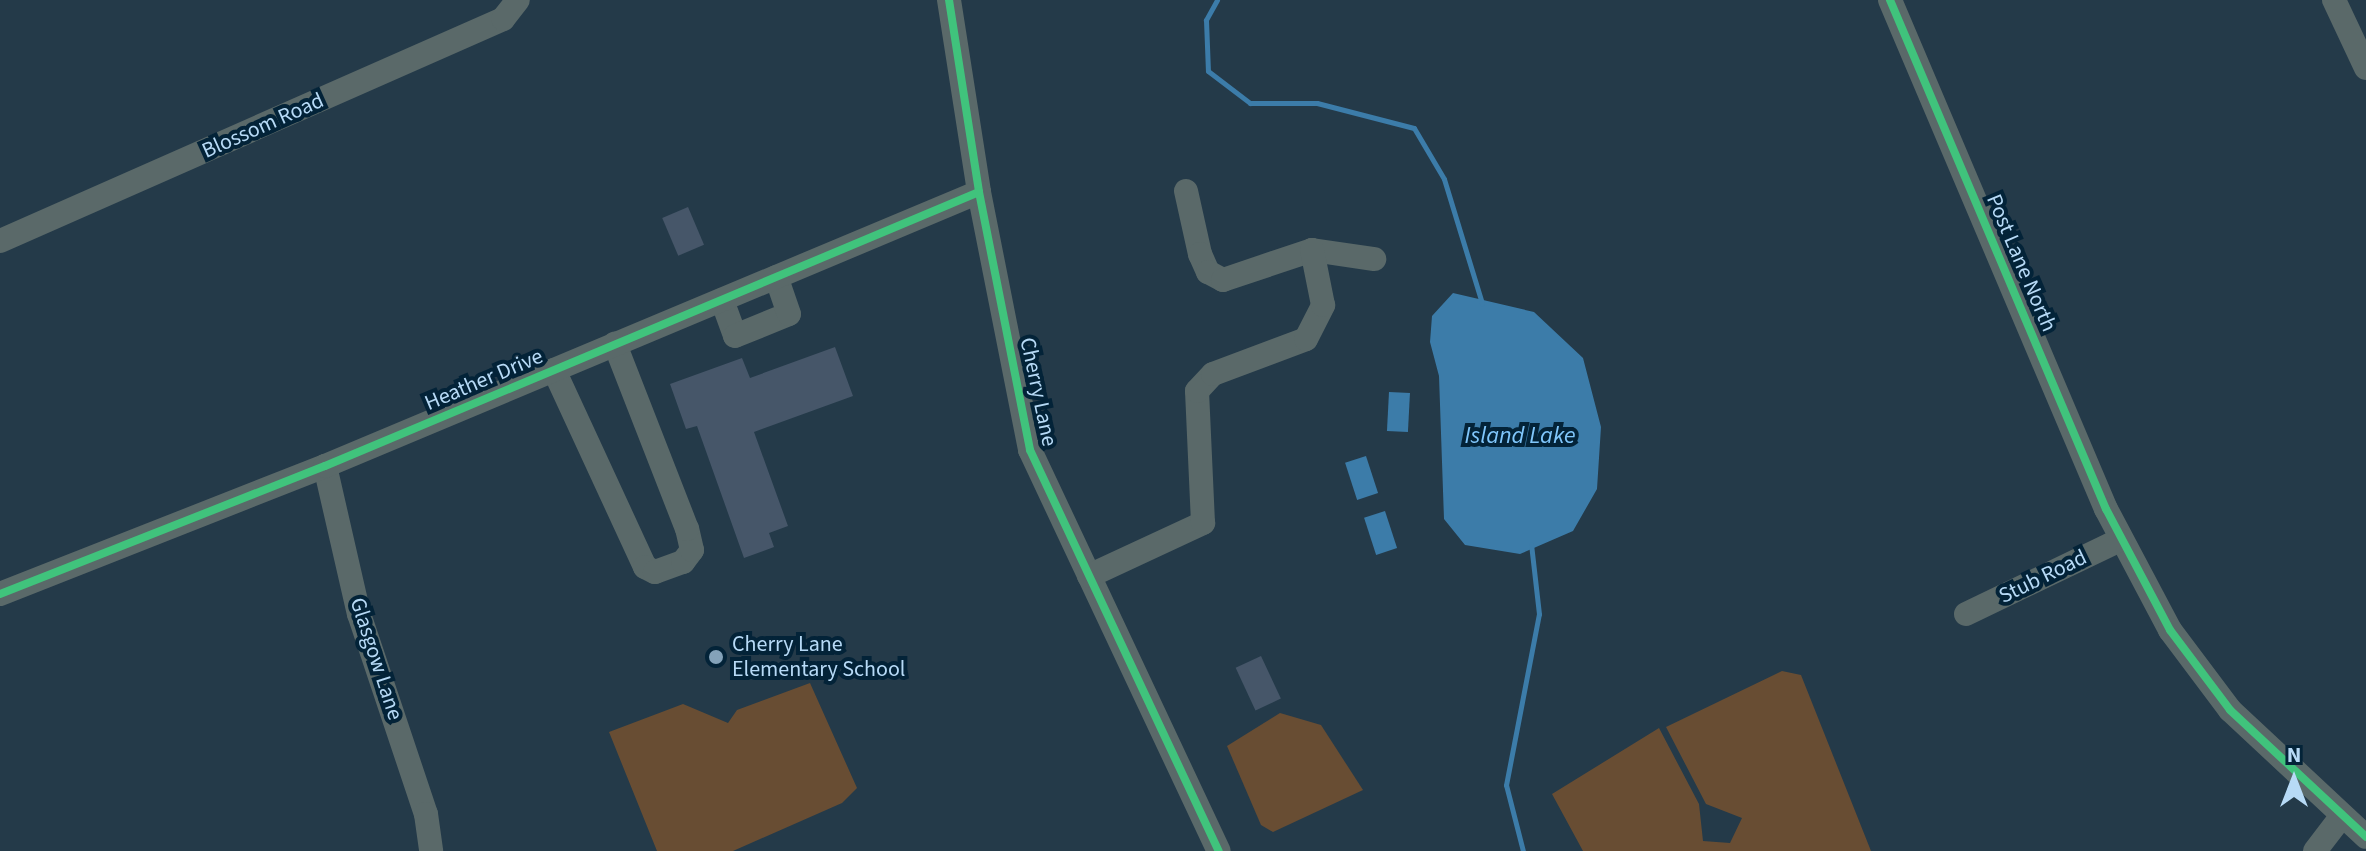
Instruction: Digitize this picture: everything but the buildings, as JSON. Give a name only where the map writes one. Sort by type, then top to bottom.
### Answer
[{"type":"street","name":"Blossom Road","points":[[0,241],[503,19],[518,0]]},
{"type":"street","name":"Cherry Lane","points":[[949,0],[979,192],[1030,450],[1219,851]]},
{"type":"street","name":"Post Lane North","points":[[1890,0],[2120,540],[2170,630],[2230,710],[2341,817],[2366,837]]},
{"type":"street","points":[[2334,0],[2366,68]]},
{"type":"street","points":[[1186,191],[1200,254],[1208,272],[1223,280],[1312,250],[1374,259]]},
{"type":"street","name":"Heather Drive","points":[[0,594],[325,466],[979,192]]},
{"type":"street","points":[[1089,576],[1203,523],[1197,391],[1213,374],[1306,339],[1323,305],[1312,250]]},
{"type":"street","points":[[722,300],[735,336],[789,314],[776,277]]},
{"type":"street","points":[[554,370],[645,567],[655,572],[683,562],[692,550],[687,529],[615,344]]},
{"type":"street","name":"Glasgow Lane","points":[[325,466],[359,614],[426,814],[431,851]]},
{"type":"street","name":"Stub Road","points":[[1966,614],[2120,540]]},
{"type":"street","points":[[2315,851],[2341,817]]},
{"type":"shaded area","points":[[1782,671],[1801,675],[1871,851],[1583,851],[1552,794],[1659,728],[1699,804],[1703,841],[1730,843],[1742,818],[1706,804],[1666,727]]},
{"type":"shaded area","points":[[810,683],[857,788],[842,803],[733,851],[657,851],[609,732],[683,704],[728,723],[737,710]]},
{"type":"shaded area","points":[[1280,713],[1321,725],[1363,790],[1273,832],[1261,825],[1227,746]]},
{"type":"water","name":"Island Lake","points":[[1453,293],[1534,312],[1583,358],[1601,427],[1597,489],[1573,531],[1520,554],[1465,545],[1444,519],[1439,376],[1430,342],[1432,316]]},
{"type":"water","points":[[1389,392],[1410,393],[1408,432],[1387,431]]},
{"type":"water","points":[[1366,456],[1378,493],[1357,500],[1345,463]]},
{"type":"water","points":[[1385,511],[1397,548],[1376,555],[1364,518]]},
{"type":"waterway","points":[[1217,0],[1206,20],[1208,71],[1250,103],[1317,103],[1414,128],[1444,179],[1482,303]]},
{"type":"waterway","points":[[1523,851],[1506,785],[1539,614],[1531,544]]},
{"type":"cycle path","points":[[949,0],[979,192],[1030,450],[1219,851]]},
{"type":"cycle path","points":[[1890,0],[2106,509],[2170,630],[2230,710],[2366,837]]},
{"type":"cycle path","points":[[0,594],[325,466],[979,192]]},
{"type":"place","name":"Cherry Lane Elementary School","points":[[716,657]]}]
